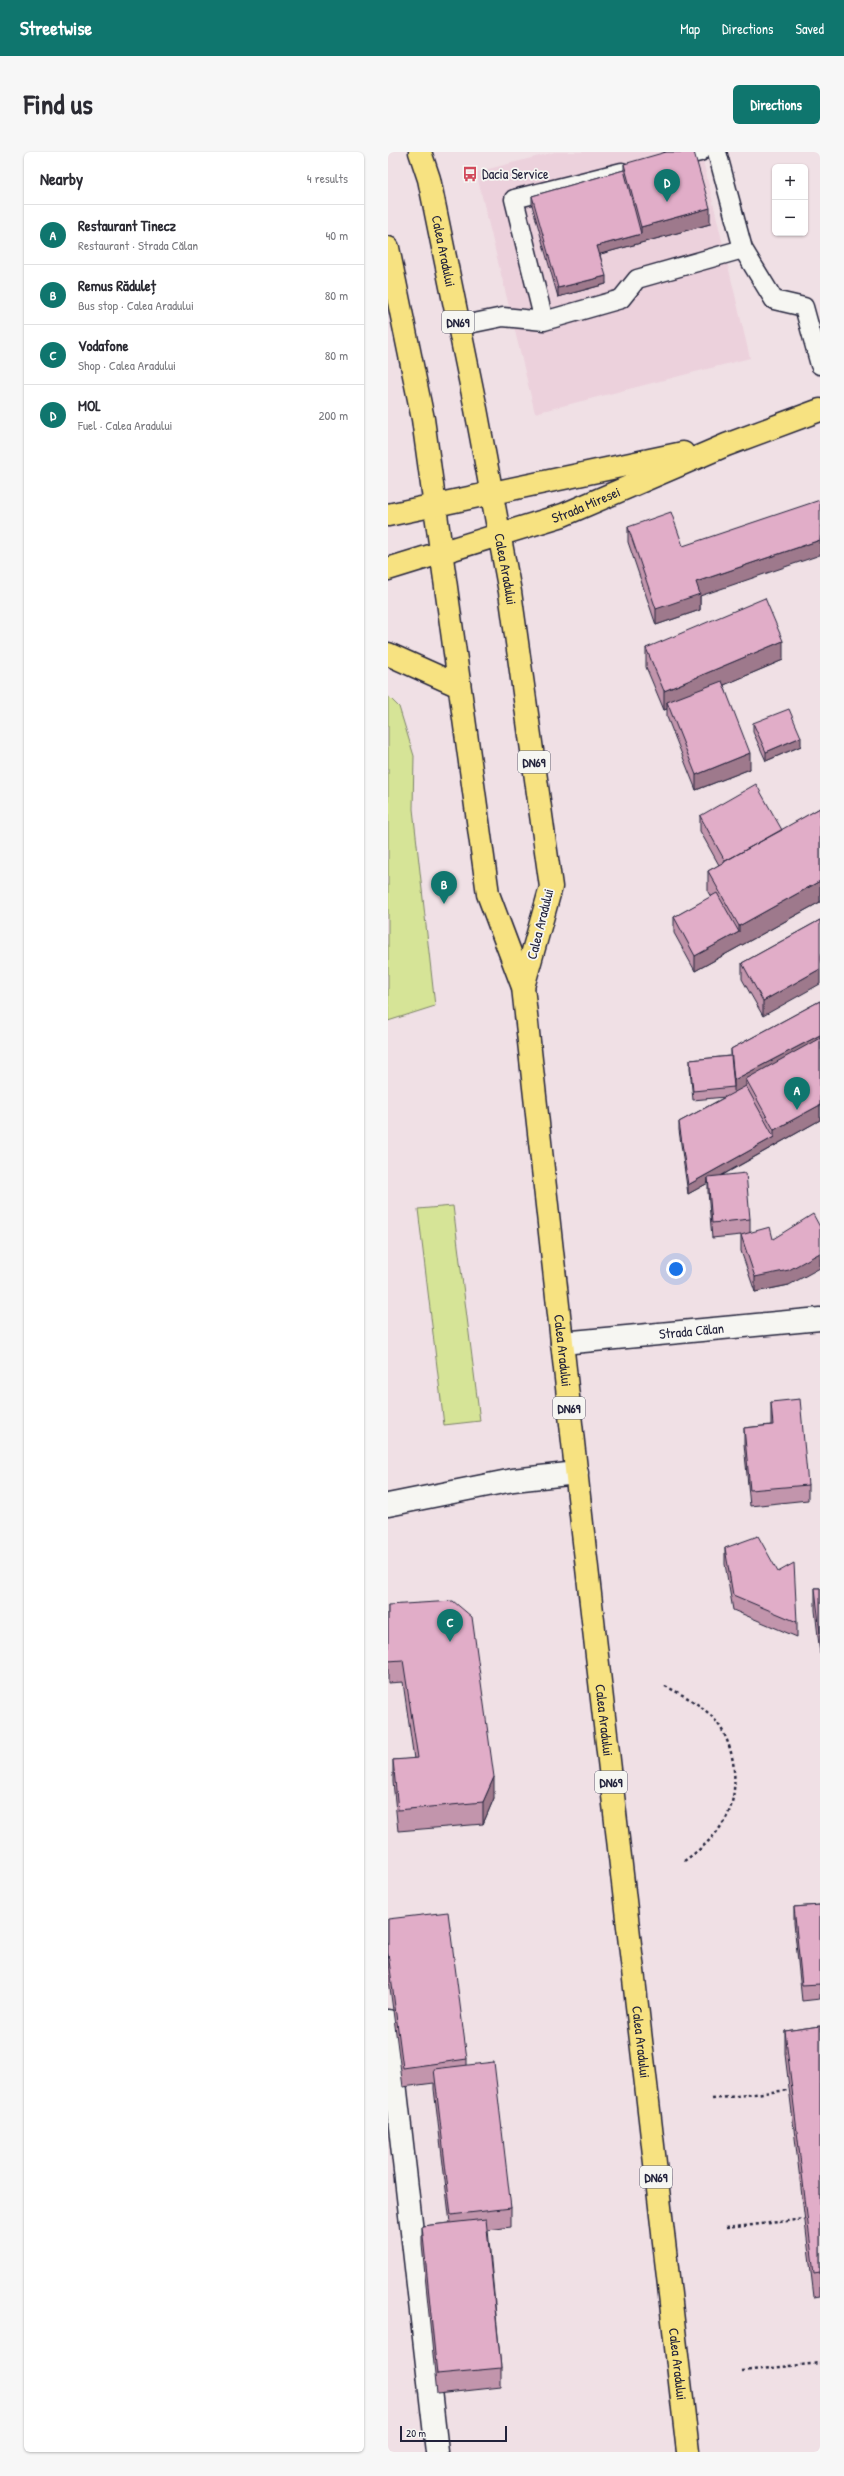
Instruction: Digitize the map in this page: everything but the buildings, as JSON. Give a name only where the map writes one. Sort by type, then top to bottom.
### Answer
[{"type":"main road","name":"Calea Aradului","points":[[420,152],[429,179],[500,534],[511,600],[551,887],[523,987]]},
{"type":"main road","name":"Calea Aradului","points":[[388,248],[423,420],[488,894],[523,987],[688,2452]]},
{"type":"main road","name":"Strada Miresei","points":[[388,569],[563,515],[726,445],[820,410]]},
{"type":"main road","name":"Strada Miresei","points":[[388,515],[492,492],[726,445]]},
{"type":"main road","points":[[388,654],[459,686]]},
{"type":"street","name":"Strada Călan","points":[[562,1343],[820,1319]]},
{"type":"street","points":[[388,1505],[513,1480],[577,1473]]},
{"type":"street","points":[[388,2021],[437,2452]]},
{"type":"lane","points":[[544,321],[514,199],[700,152]]},
{"type":"lane","points":[[717,152],[743,249],[774,300],[804,307],[820,365]]},
{"type":"lane","points":[[459,326],[503,317],[544,321],[622,300],[636,279],[743,249]]},
{"type":"path","points":[[665,1686],[689,1698],[715,1720],[732,1751],[735,1786],[725,1820],[704,1847],[684,1861]]},
{"type":"path","points":[[712,2099],[789,2090]]},
{"type":"path","points":[[726,2228],[805,2219]]},
{"type":"path","points":[[742,2371],[820,2363]]},
{"type":"shaded area","points":[[555,152],[701,152],[750,358],[535,413],[476,172]]},
{"type":"green space","points":[[388,696],[399,707],[414,756],[413,809],[435,1006],[388,1021]]},
{"type":"green space","points":[[453,1206],[480,1421],[444,1425],[418,1209]]},
{"type":"place","name":"Dacia Service","points":[[470,174]]},
{"type":"place","name":"MOL","points":[[667,202]]},
{"type":"place","name":"Remus Răduleț","points":[[444,904]]},
{"type":"place","name":"Restaurant Tinecz","points":[[797,1110]]},
{"type":"place","name":"Vodafone","points":[[450,1642]]}]
